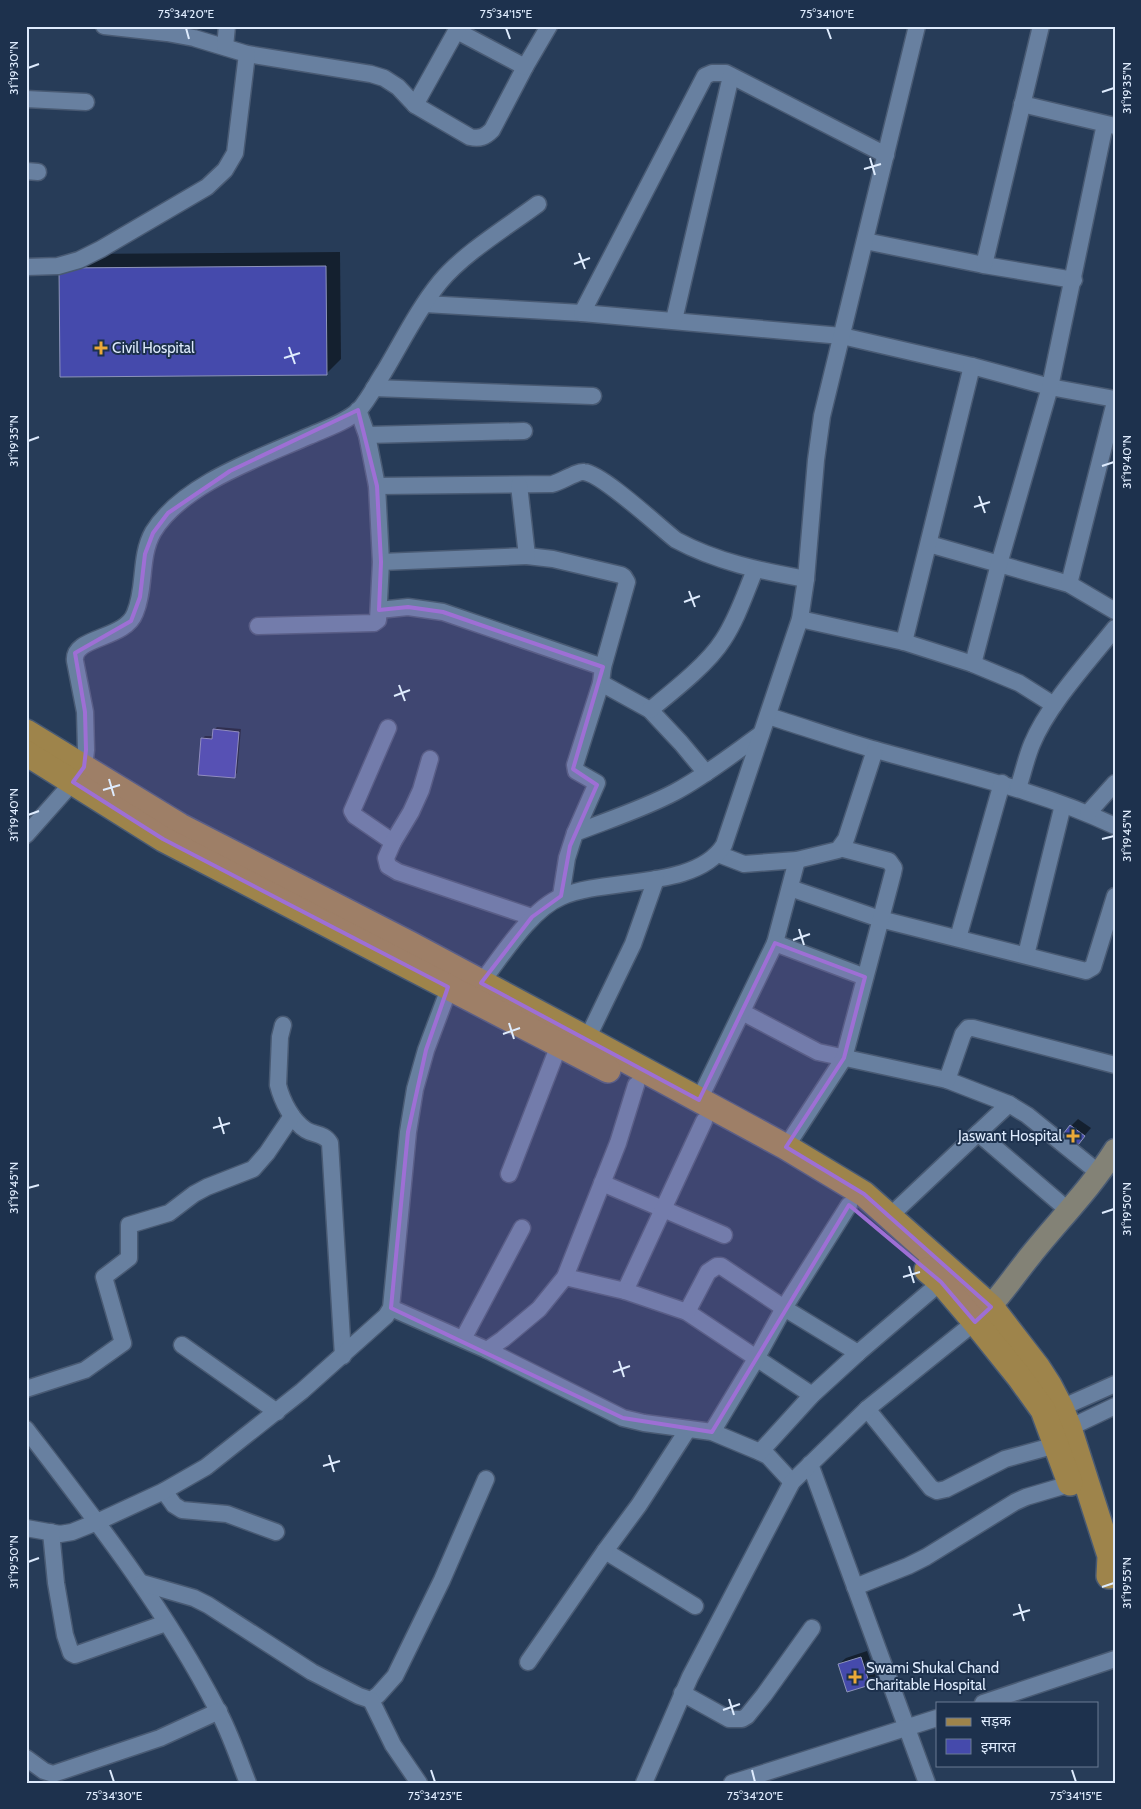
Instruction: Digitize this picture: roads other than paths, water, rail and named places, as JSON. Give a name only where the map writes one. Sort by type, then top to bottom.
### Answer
[{"type":"main road","points":[[26,732],[78,775]]},
{"type":"main road","points":[[26,753],[78,775],[180,826],[477,991],[559,1044],[636,1085],[702,1110],[786,1147],[864,1194],[890,1216],[983,1314],[1038,1368],[1110,1556],[1112,1585]]},
{"type":"main road","points":[[477,991],[587,1039],[702,1110],[860,1212],[941,1282],[983,1314],[1020,1378],[1043,1410],[1062,1427],[1070,1484],[1099,1562],[1112,1585]]},
{"type":"street","points":[[104,26],[167,33],[194,38],[247,54],[371,74],[384,78],[398,87],[415,105],[470,137],[478,139],[485,137],[492,130],[525,66],[549,26]]},
{"type":"street","points":[[225,47],[227,26]]},
{"type":"street","points":[[477,991],[532,917],[545,906],[562,896],[656,879],[697,867],[718,854],[724,844],[800,619],[806,579],[816,460],[822,416],[917,26]]},
{"type":"street","points":[[984,265],[1041,26]]},
{"type":"street","points":[[415,105],[458,29],[525,66]]},
{"type":"street","points":[[26,267],[58,266],[79,260],[207,187],[225,170],[235,153],[247,54]]},
{"type":"street","points":[[582,313],[705,76],[719,72],[726,73],[886,155]]},
{"type":"street","points":[[674,320],[731,76]]},
{"type":"street","points":[[26,99],[86,102]]},
{"type":"street","points":[[973,664],[999,564],[1050,387],[1110,125],[1022,104]]},
{"type":"street","points":[[26,835],[78,775],[86,750],[85,712],[75,652],[80,646],[120,629],[131,622],[136,613],[140,597],[144,554],[153,533],[168,513],[189,495],[230,471],[332,426],[358,410],[374,388],[440,282],[460,262],[538,204]]},
{"type":"street","points":[[865,241],[984,265],[1074,280]]},
{"type":"street","points":[[425,304],[674,320],[842,336],[1115,401],[1069,584]]},
{"type":"street","points":[[904,642],[972,366]]},
{"type":"street","points":[[374,388],[593,396]]},
{"type":"street","points":[[258,626],[374,624],[378,620],[381,562],[377,486],[367,435],[358,410]]},
{"type":"street","points":[[367,435],[524,431]]},
{"type":"street","points":[[377,486],[552,484],[564,481],[578,472],[592,474],[605,482],[676,540],[713,557],[755,570],[806,579]]},
{"type":"street","points":[[519,484],[527,556]]},
{"type":"street","points":[[929,544],[1069,584],[1115,611]]},
{"type":"street","points":[[381,562],[527,556],[553,559],[624,577],[627,582],[603,666],[601,683],[575,767],[576,771],[595,781],[597,785],[575,833],[567,858],[562,896]]},
{"type":"street","points":[[650,710],[676,688],[721,643],[734,621],[755,570]]},
{"type":"street","points":[[379,610],[408,607],[443,612],[603,666]]},
{"type":"street","points":[[800,619],[904,642],[973,664],[1019,683],[1054,705]]},
{"type":"street","points":[[1018,788],[1031,745],[1054,705],[1115,628]]},
{"type":"street","points":[[601,683],[650,710],[706,773]]},
{"type":"street","points":[[768,716],[875,750],[1018,788],[1088,813],[1115,826]]},
{"type":"street","points":[[388,728],[352,811],[355,816],[393,842]]},
{"type":"street","points":[[575,833],[625,814],[674,792],[706,773],[761,734]]},
{"type":"street","points":[[718,854],[744,864],[752,864],[797,860],[833,852],[840,848],[846,839],[875,750]]},
{"type":"street","points":[[430,759],[421,790],[386,858],[388,866],[398,872],[532,917]]},
{"type":"street","points":[[1088,813],[1115,783]]},
{"type":"street","points":[[958,938],[1002,784]]},
{"type":"street","points":[[1026,955],[1063,804]]},
{"type":"street","points":[[786,1147],[844,1058],[894,868],[889,861],[840,848]]},
{"type":"street","points":[[625,1291],[663,1210],[742,1012],[775,943],[797,860]]},
{"type":"street","points":[[587,1039],[633,944],[656,879]]},
{"type":"street","points":[[790,888],[880,919],[1086,971],[1092,969],[1115,896]]},
{"type":"street","points":[[775,943],[865,977]]},
{"type":"street","points":[[26,1528],[60,1534],[72,1532],[164,1491],[206,1467],[277,1412],[343,1356],[378,1324],[391,1308],[408,1132],[415,1090],[426,1050],[453,978]]},
{"type":"street","points":[[742,1012],[812,1050],[829,1056],[947,1080],[1009,1104],[1027,1115],[1099,1173]]},
{"type":"street","points":[[283,1026],[280,1037],[278,1085],[283,1100],[292,1116],[305,1130],[324,1136],[330,1143],[343,1356]]},
{"type":"street","points":[[947,1080],[963,1034],[968,1028],[1115,1065]]},
{"type":"street","points":[[509,1174],[559,1044]]},
{"type":"street","points":[[487,1350],[533,1314],[565,1277],[618,1143],[636,1085]]},
{"type":"street","points":[[890,1216],[1009,1104]]},
{"type":"street","points":[[26,1388],[85,1370],[123,1344],[104,1277],[129,1258],[129,1225],[169,1213],[194,1194],[207,1187],[253,1169],[267,1154],[292,1116]]},
{"type":"street","points":[[978,1133],[1069,1211]]},
{"type":"street","points":[[644,1783],[682,1693],[792,1482],[867,1408],[983,1314],[1069,1211],[1115,1150]]},
{"type":"street","points":[[602,1183],[724,1235]]},
{"type":"street","points":[[712,1432],[784,1308],[849,1205]]},
{"type":"street","points":[[463,1339],[522,1228]]},
{"type":"street","points":[[687,1312],[708,1272],[716,1266],[726,1268],[784,1308],[858,1353]]},
{"type":"street","points":[[565,1277],[625,1291],[687,1312],[812,1395]]},
{"type":"street","points":[[760,1452],[812,1395],[941,1282]]},
{"type":"street","points":[[391,1308],[487,1350],[623,1418],[644,1424],[712,1432],[760,1452],[768,1456],[792,1482]]},
{"type":"street","points":[[182,1345],[277,1412]]},
{"type":"street","points":[[1062,1427],[1115,1384]]},
{"type":"street","points":[[867,1408],[931,1488],[937,1491],[1005,1459],[1062,1427],[1115,1406]]},
{"type":"street","points":[[26,1429],[98,1522],[142,1583],[194,1665],[219,1711],[248,1783]]},
{"type":"street","points":[[528,1662],[604,1551],[639,1505],[688,1429]]},
{"type":"street","points":[[810,1464],[927,1783]]},
{"type":"street","points":[[371,1700],[395,1676],[442,1580],[486,1479]]},
{"type":"street","points":[[854,1587],[926,1557],[1026,1497],[1070,1484]]},
{"type":"street","points":[[164,1491],[174,1505],[182,1510],[227,1514],[276,1532]]},
{"type":"street","points":[[51,1532],[56,1583],[65,1635],[71,1653],[75,1655],[166,1623]]},
{"type":"street","points":[[604,1551],[695,1606]]},
{"type":"street","points":[[142,1583],[194,1598],[208,1605],[312,1672],[359,1696],[371,1700],[393,1745],[419,1783]]},
{"type":"street","points":[[682,1693],[728,1719],[742,1719],[747,1716],[764,1694],[812,1628]]},
{"type":"street","points":[[986,1702],[1115,1659]]},
{"type":"street","points":[[26,1758],[54,1778],[160,1738],[219,1711]]},
{"type":"street","points":[[732,1783],[936,1718]]},
{"type":"place","name":"Civil Hospital","points":[[101,348]]},
{"type":"place","name":"Jaswant Hospital","points":[[1073,1136]]},
{"type":"place","name":"Swami Shukal Chand Charitable Hospital","points":[[855,1677]]}]
